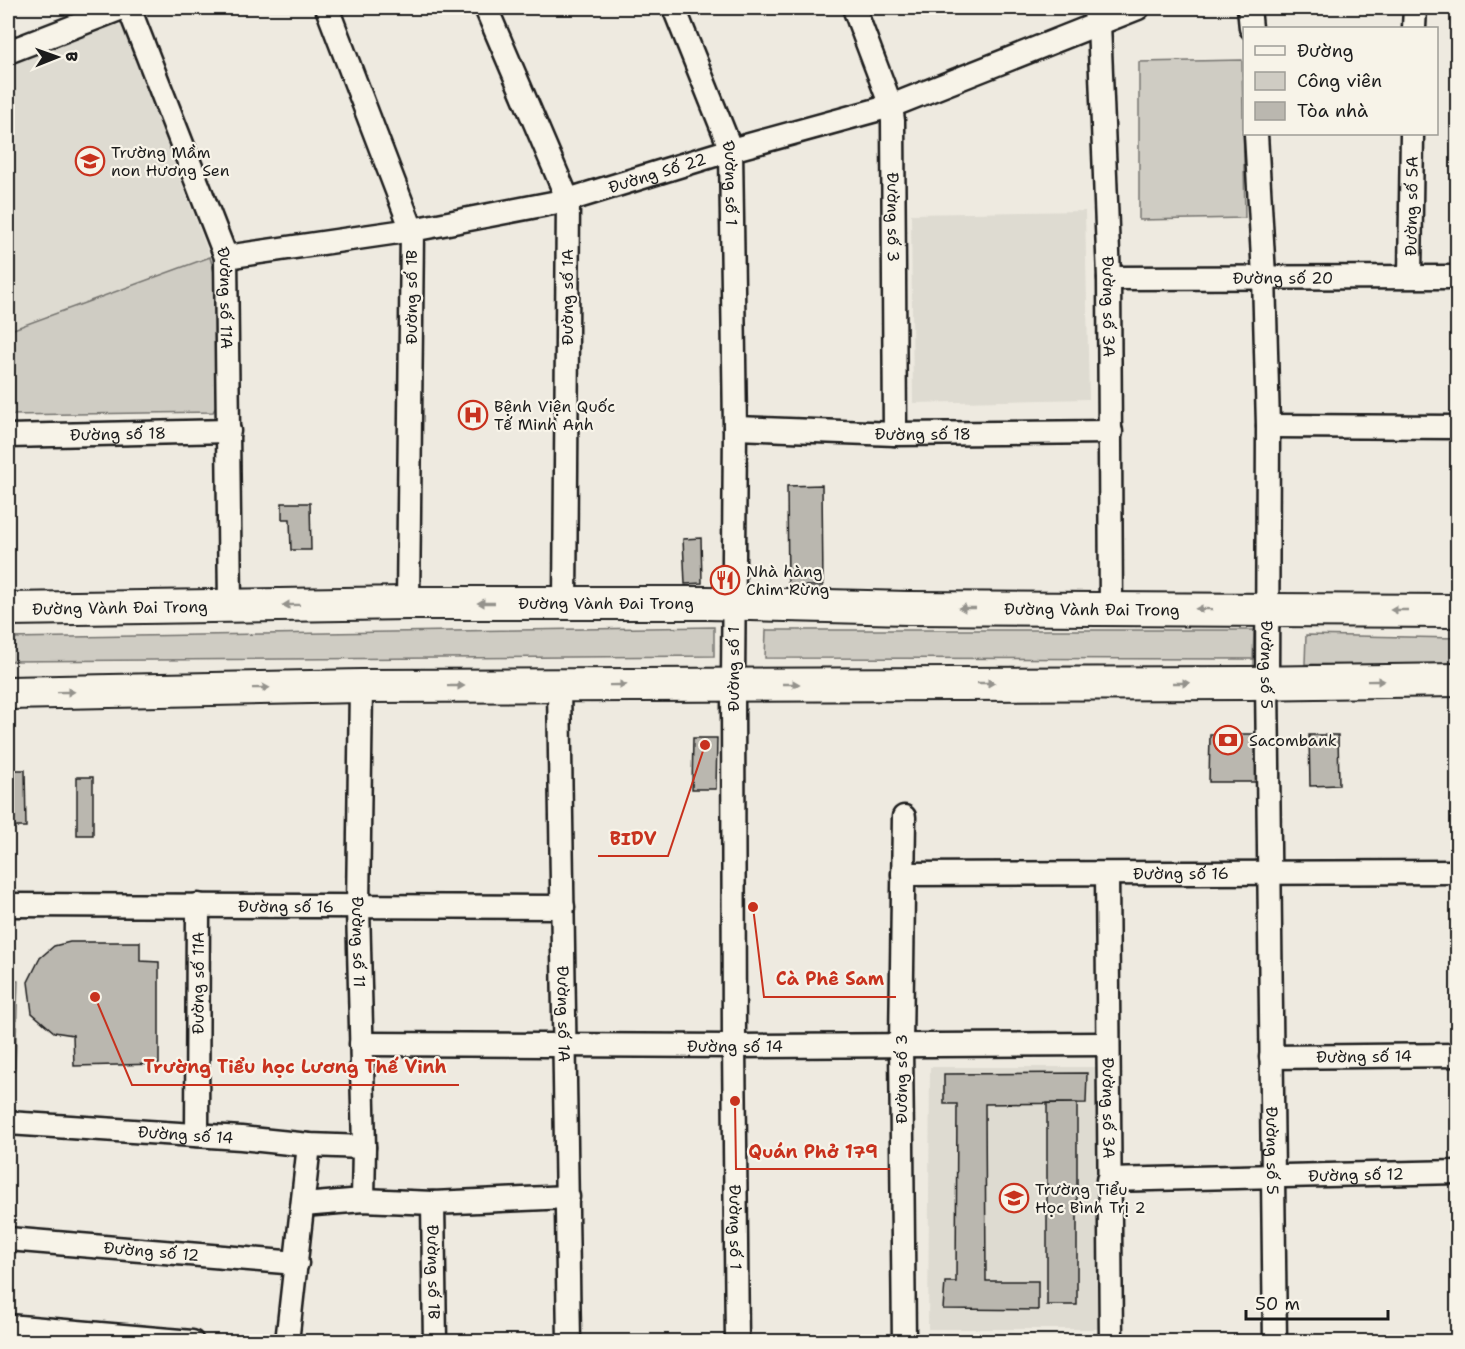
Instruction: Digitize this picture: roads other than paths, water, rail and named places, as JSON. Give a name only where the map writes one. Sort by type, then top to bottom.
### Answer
[{"type":"street","points":[[8,52],[122,8]]},
{"type":"street","name":"Đường số 11A","points":[[129,8],[226,257],[230,606]]},
{"type":"street","name":"Đường số 1B","points":[[327,8],[412,230],[408,603]]},
{"type":"street","name":"Đường số 1A","points":[[486,8],[568,200],[565,603]]},
{"type":"street","name":"Đường số 1","points":[[674,8],[731,150],[735,428],[733,684],[737,1341]]},
{"type":"street","name":"Đường số 3","points":[[854,8],[891,106],[893,121],[895,434]]},
{"type":"street","name":"Đường Số 22","points":[[226,257],[412,230],[568,200],[731,150],[891,106],[1096,16],[1138,8]]},
{"type":"street","points":[[1249,8],[1251,27]]},
{"type":"street","points":[[1414,8],[1414,27]]},
{"type":"street","name":"Đường số 3A","points":[[1096,16],[1109,278],[1111,609]]},
{"type":"street","name":"Đường số 5","points":[[1256,135],[1264,276],[1268,426],[1269,873],[1275,1341]]},
{"type":"street","name":"Đường số 5A","points":[[1410,276],[1412,135]]},
{"type":"street","name":"Đường số 20","points":[[1109,278],[1458,277]]},
{"type":"street","points":[[1268,426],[1458,427]]},
{"type":"street","name":"Đường số 18","points":[[735,428],[895,434],[1111,432]]},
{"type":"street","name":"Đường số 18","points":[[8,436],[228,431]]},
{"type":"street","name":"Đường Vành Đai Trong","points":[[8,609],[408,603],[733,603],[908,608],[1458,611]]},
{"type":"street","points":[[8,693],[361,686],[1458,680]]},
{"type":"street","name":"Đường số 11","points":[[361,686],[358,907],[364,1147],[363,1200]]},
{"type":"street","name":"Đường số 1A","points":[[560,686],[569,1341]]},
{"type":"street","name":"Đường số 3","points":[[904,817],[901,1045],[904,1341]]},
{"type":"street","name":"Đường số 16","points":[[903,874],[1458,872]]},
{"type":"street","name":"Đường số 3A","points":[[1107,874],[1111,1341]]},
{"type":"street","name":"Đường số 16","points":[[8,905],[563,907]]},
{"type":"street","name":"Đường số 11A","points":[[197,1135],[198,905]]},
{"type":"street","name":"Đường số 14","points":[[361,1044],[734,1046],[1108,1044]]},
{"type":"street","name":"Đường số 14","points":[[1271,1057],[1458,1055]]},
{"type":"street","name":"Đường số 14","points":[[8,1123],[364,1147]]},
{"type":"street","points":[[287,1341],[309,1145]]},
{"type":"street","name":"Đường số 12","points":[[1108,1180],[1458,1172]]},
{"type":"street","points":[[303,1204],[363,1200],[433,1203],[568,1197]]},
{"type":"street","name":"Đường số 1B","points":[[433,1203],[435,1341]]},
{"type":"street","name":"Đường số 12","points":[[8,1239],[297,1263]]},
{"type":"street","points":[[8,1326],[192,1341]]},
{"type":"place","name":"Trường Mầm non Hương Sen","points":[[90,161]]},
{"type":"place","name":"Bệnh Viện Quốc Tế Minh Anh","points":[[473,415]]},
{"type":"place","name":"Nhà hàng Chim Rừng","points":[[725,580]]},
{"type":"place","name":"Sacombank","points":[[1228,740]]},
{"type":"place","name":"BIDV","points":[[705,745]]},
{"type":"place","name":"Cà Phê Sam","points":[[753,907]]},
{"type":"place","name":"Trường Tiểu học Lương Thế Vinh","points":[[95,997]]},
{"type":"place","name":"Quán Phở 179","points":[[735,1101]]},
{"type":"place","name":"Trường Tiểu Học Bình Trị 2","points":[[1014,1198]]}]
